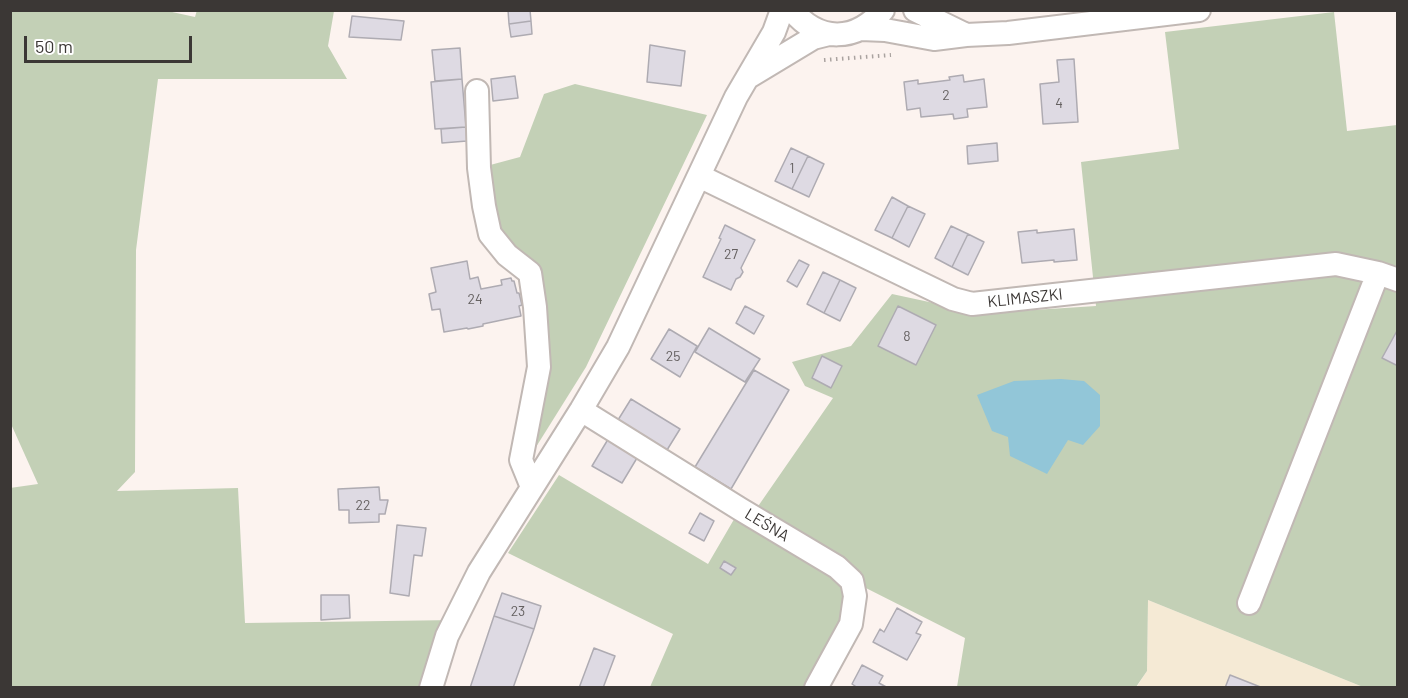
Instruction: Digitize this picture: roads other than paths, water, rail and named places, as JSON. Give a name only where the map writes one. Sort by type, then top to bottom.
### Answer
[{"type":"street","points":[[431,687],[447,636],[479,572],[581,410],[618,346],[736,97],[774,32],[782,10]]},
{"type":"street","points":[[792,10],[800,20],[813,29],[829,34]]},
{"type":"street","points":[[749,77],[813,38],[829,34],[846,34],[861,29],[875,20],[883,10]]},
{"type":"street","points":[[915,10],[966,35]]},
{"type":"street","points":[[861,29],[885,30],[934,39],[1008,33],[1199,10]]},
{"type":"street","points":[[477,91],[479,168],[490,234],[507,255],[530,273],[535,307],[539,367],[521,460],[532,487]]},
{"type":"street","name":"KLIMASZKI","points":[[699,176],[953,299],[972,304],[1336,264],[1388,276],[1249,603]]},
{"type":"street","name":"LEŚNA","points":[[581,410],[837,567],[852,581],[855,596],[851,624],[816,687]]},
{"type":"water","points":[[1061,379],[1084,381],[1100,395],[1100,426],[1083,445],[1068,440],[1047,474],[1010,456],[1008,437],[992,431],[977,395],[1014,381]]}]
